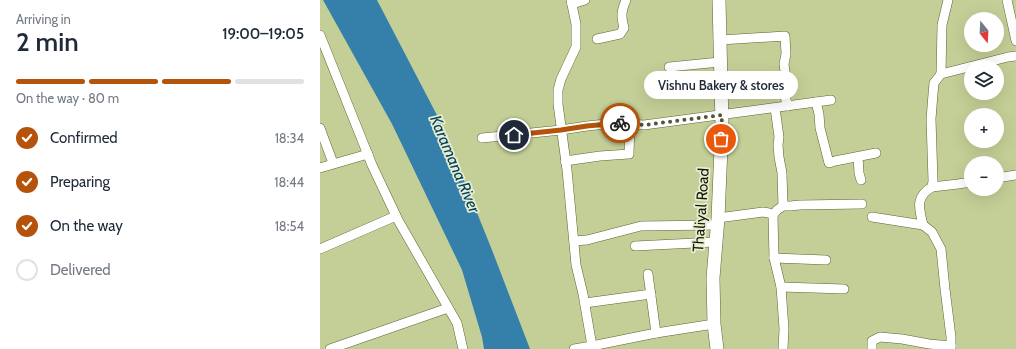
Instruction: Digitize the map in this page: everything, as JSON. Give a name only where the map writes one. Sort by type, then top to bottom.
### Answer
[{"type":"street","points":[[586,0],[572,2],[576,24],[576,47],[561,79],[558,90],[558,104],[576,265],[585,303],[592,348]]},
{"type":"street","points":[[597,40],[620,34],[624,28],[621,16],[626,0]]},
{"type":"street","name":"Thaliyal Road","points":[[717,349],[714,324],[713,278],[718,221],[722,115],[719,0]]},
{"type":"street","points":[[932,187],[932,94],[934,83],[941,74],[942,25],[948,0]]},
{"type":"street","points":[[1007,0],[1016,41]]},
{"type":"street","points":[[320,35],[368,154],[396,216],[457,323],[463,349]]},
{"type":"street","points":[[720,40],[785,36],[786,54],[784,64],[786,79],[782,85],[788,106]]},
{"type":"street","points":[[941,74],[1016,56]]},
{"type":"street","points":[[670,67],[720,62]]},
{"type":"street","points":[[482,138],[608,124],[644,125],[831,100]]},
{"type":"street","points":[[816,102],[820,128],[829,163],[876,153]]},
{"type":"street","points":[[775,108],[779,137],[779,157],[782,173],[783,206]]},
{"type":"street","points":[[565,161],[629,154],[630,124]]},
{"type":"street","points":[[320,128],[333,163]]},
{"type":"street","points":[[320,168],[368,154]]},
{"type":"street","points":[[858,157],[861,180]]},
{"type":"street","points":[[1004,177],[1016,175]]},
{"type":"street","points":[[923,225],[920,212],[920,200],[925,191],[932,187],[964,183]]},
{"type":"street","points":[[784,349],[781,287],[774,258],[773,215],[783,206],[862,204]]},
{"type":"street","points":[[574,240],[588,240],[641,226],[718,221],[763,212],[773,215]]},
{"type":"street","points":[[320,249],[396,216]]},
{"type":"street","points":[[872,217],[923,225],[932,232],[941,249],[951,337],[951,347],[880,337],[872,341],[872,349]]},
{"type":"street","points":[[634,246],[715,242]]},
{"type":"street","points":[[774,258],[826,260]]},
{"type":"street","points":[[648,274],[656,333]]},
{"type":"street","points":[[781,287],[844,289]]},
{"type":"street","points":[[585,303],[650,294]]},
{"type":"street","points":[[330,349],[448,308]]},
{"type":"street","points":[[574,349],[592,348],[656,333],[714,324]]},
{"type":"water","name":"Karamana River","points":[[323,0],[377,0],[440,121],[530,349],[484,349],[482,337],[462,270],[392,124]]},
{"type":"way so far","points":[[620,123],[644,125],[722,115],[721,139]]},
{"type":"place","name":"Vishnu Bakery & stores","points":[[721,139]]},
{"type":"route","points":[[514,135],[620,123]]}]
